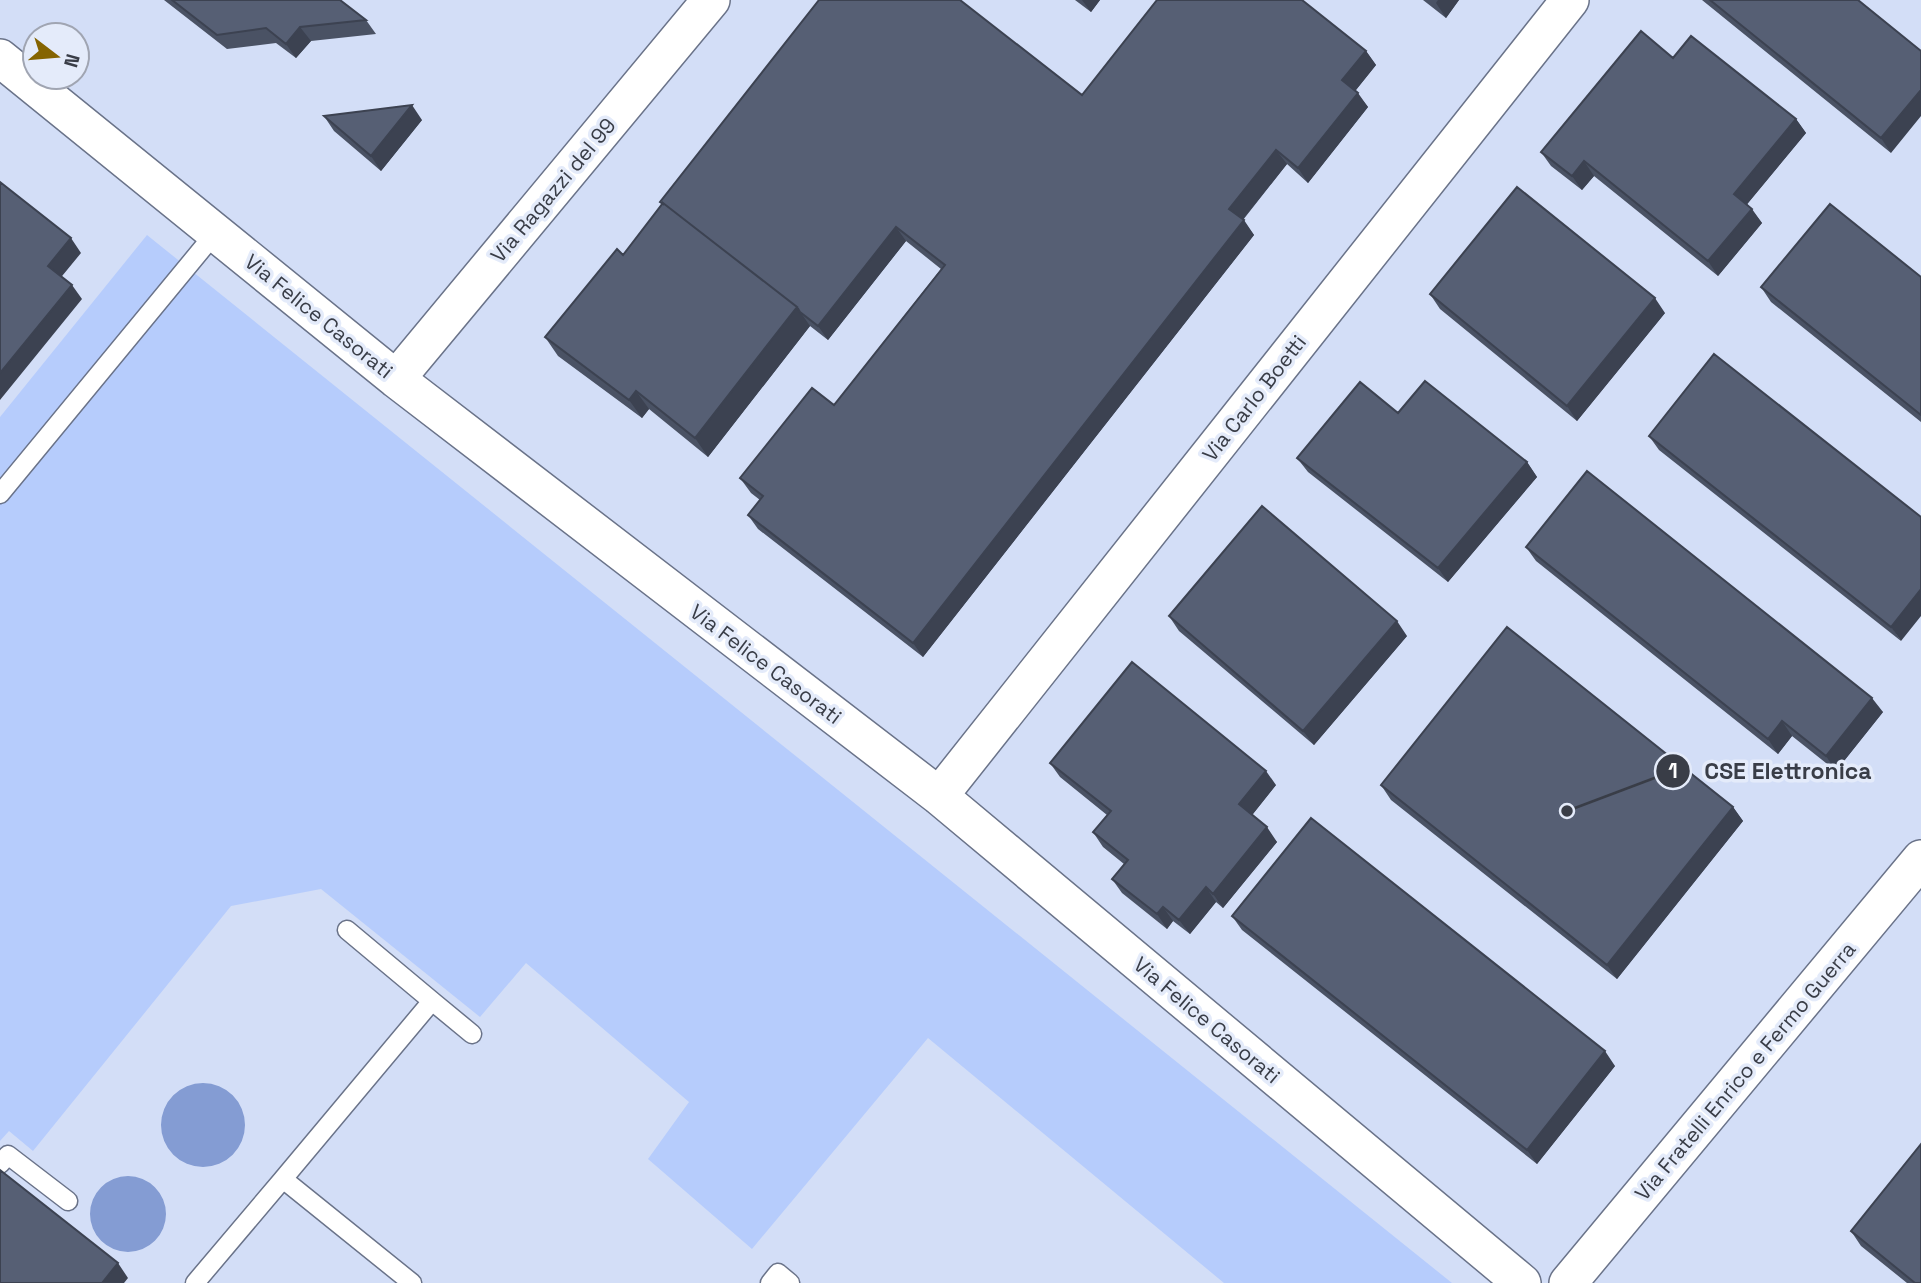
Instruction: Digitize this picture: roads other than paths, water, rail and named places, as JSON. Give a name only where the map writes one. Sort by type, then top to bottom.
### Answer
[{"type":"street","name":"Via Ragazzi del 99","points":[[396,379],[711,0]]},
{"type":"street","name":"Via Carlo Boetti","points":[[939,796],[1570,0]]},
{"type":"street","name":"Via Felice Casorati","points":[[0,58],[396,379],[939,796],[1522,1283]]},
{"type":"street","name":"Via Fratelli Enrico e Fermo Guerra","points":[[1568,1283],[1921,859]]},
{"type":"lane","points":[[0,494],[216,232]]},
{"type":"lane","points":[[347,930],[472,1034]]},
{"type":"lane","points":[[195,1283],[432,1000]]},
{"type":"lane","points":[[0,1164],[8,1155],[68,1201]]},
{"type":"lane","points":[[283,1179],[412,1283]]},
{"type":"lane","points":[[770,1283],[778,1273],[790,1283]]},
{"type":"place","name":"CSE Elettronica","points":[[1567,811]]}]
